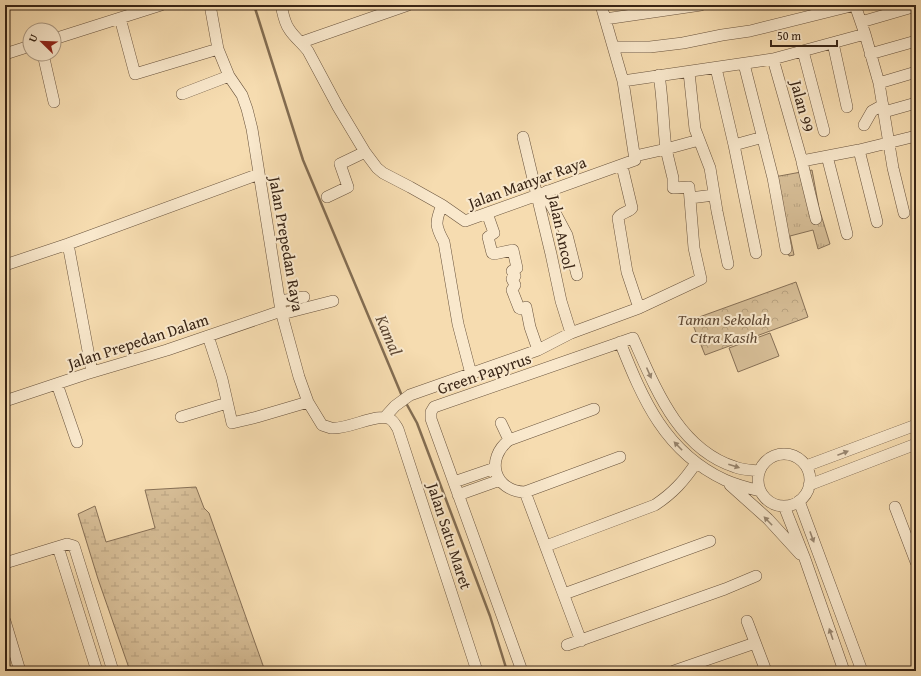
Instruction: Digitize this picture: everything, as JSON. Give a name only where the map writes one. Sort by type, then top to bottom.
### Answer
[{"type":"street","points":[[62,36],[161,5]]},
{"type":"street","name":"Jalan Prepedan Raya","points":[[210,5],[218,49],[229,76],[242,95],[252,129],[281,309],[299,377],[308,402],[322,425],[332,428],[347,427],[385,417]]},
{"type":"street","name":"Jalan Manyar Raya","points":[[281,5],[284,19],[288,28],[302,42],[365,152],[377,168],[465,221],[542,192],[622,166],[634,161],[635,156]]},
{"type":"street","points":[[302,42],[408,5]]},
{"type":"street","points":[[601,5],[623,81],[635,156],[699,140]]},
{"type":"street","points":[[606,19],[701,5]]},
{"type":"street","points":[[614,47],[663,45],[750,31],[855,5],[879,83],[893,168],[904,213]]},
{"type":"street","points":[[861,22],[916,6]]},
{"type":"street","points":[[120,18],[135,74],[218,49]]},
{"type":"street","points":[[623,81],[774,59],[865,34]]},
{"type":"street","points":[[870,54],[916,41]]},
{"type":"street","points":[[833,43],[847,107]]},
{"type":"street","points":[[5,54],[22,49]]},
{"type":"street","points":[[803,51],[824,131]]},
{"type":"street","name":"Jalan 99","points":[[774,59],[816,219]]},
{"type":"street","points":[[45,62],[54,102]]},
{"type":"street","points":[[744,64],[778,201],[786,249]]},
{"type":"street","points":[[716,68],[734,145],[756,253]]},
{"type":"street","points":[[689,72],[695,129],[710,168],[728,264]]},
{"type":"street","points":[[879,83],[916,72]]},
{"type":"street","points":[[385,417],[395,406],[410,395],[538,350],[571,333],[639,308],[701,279],[694,248],[690,187],[673,188],[673,178],[671,176],[662,124],[662,97],[659,75]]},
{"type":"street","points":[[182,94],[229,76]]},
{"type":"street","points":[[864,125],[872,111],[916,103]]},
{"type":"street","points":[[802,161],[859,150],[916,136]]},
{"type":"street","name":"Jalan Ancol","points":[[523,137],[542,192],[561,301],[571,333]]},
{"type":"street","points":[[734,145],[763,137]]},
{"type":"street","points":[[859,150],[877,222]]},
{"type":"street","points":[[327,197],[348,187],[340,164],[365,152]]},
{"type":"street","points":[[827,156],[847,234]]},
{"type":"street","points":[[622,166],[632,208],[621,214],[618,218],[627,272],[639,308]]},
{"type":"street","points":[[5,265],[68,244],[259,174]]},
{"type":"street","points":[[542,192],[550,203],[567,235],[577,274]]},
{"type":"street","points":[[690,198],[714,195]]},
{"type":"street","points":[[442,206],[437,220],[437,230],[444,242],[458,324],[471,374]]},
{"type":"street","points":[[487,213],[494,233],[488,237],[492,253],[494,254],[513,250],[517,268],[512,271],[515,276],[512,279],[514,285],[512,290],[519,308],[521,309],[526,307],[530,327],[538,350]]},
{"type":"street","points":[[68,244],[92,372]]},
{"type":"street","points":[[281,309],[304,297]]},
{"type":"street","points":[[281,309],[333,301]]},
{"type":"street","name":"Jalan Prepedan Dalam","points":[[5,401],[208,336],[281,309]]},
{"type":"street","points":[[208,336],[222,380],[232,423],[308,402]]},
{"type":"street","points":[[759,471],[735,467],[721,461],[703,450],[687,435],[660,398],[633,338],[620,342],[647,405],[663,429],[694,460],[724,479],[757,509],[805,559]]},
{"type":"street","name":"Green Papyrus","points":[[522,671],[431,419],[431,412],[434,407],[620,342]]},
{"type":"street","points":[[57,384],[77,442]]},
{"type":"street","points":[[181,417],[227,403]]},
{"type":"street","points":[[594,409],[509,440],[502,445],[495,460],[495,468],[500,480],[505,486],[511,489],[525,492],[620,457]]},
{"type":"street","name":"Jalan Satu Maret","points":[[385,417],[392,420],[398,429],[477,671]]},
{"type":"street","points":[[501,423],[509,440]]},
{"type":"street","points":[[806,466],[916,425]]},
{"type":"street","points":[[809,485],[916,444]]},
{"type":"street","points":[[781,454],[794,456],[800,459],[806,466],[809,475],[809,485],[806,494],[799,501],[792,504],[784,506],[771,503],[760,491],[758,481],[759,471],[762,465],[769,458],[781,454]]},
{"type":"street","points":[[546,546],[655,505],[664,499],[684,480],[694,460]]},
{"type":"street","points":[[454,482],[495,468]]},
{"type":"street","points":[[724,479],[760,491]]},
{"type":"street","points":[[458,495],[500,480]]},
{"type":"street","points":[[525,492],[581,641]]},
{"type":"street","points":[[799,501],[862,671]]},
{"type":"street","points":[[784,506],[805,559],[844,671]]},
{"type":"street","points":[[896,507],[911,536],[916,562]]},
{"type":"street","points":[[564,594],[710,541]]},
{"type":"street","points":[[5,562],[58,547],[71,544],[74,546],[113,671]]},
{"type":"street","points":[[58,547],[97,671]]},
{"type":"street","points":[[567,645],[725,589],[756,576]]},
{"type":"street","points":[[748,621],[766,671]]},
{"type":"street","points":[[5,624],[20,671]]},
{"type":"street","points":[[674,671],[755,642]]},
{"type":"green space","points":[[812,170],[819,208],[830,244],[818,249],[813,230],[790,236],[794,255],[789,256],[774,177]]},
{"type":"green space","name":"Taman Sekolah Citra Kasih","points":[[796,282],[808,317],[705,355],[691,320]]},
{"type":"green space","points":[[770,333],[779,356],[738,372],[729,348]]},
{"type":"green space","points":[[196,487],[204,508],[209,513],[265,671],[130,671],[98,579],[78,514],[95,506],[106,542],[155,528],[145,490]]},
{"type":"waterway","name":"Kamal","points":[[254,5],[303,160],[402,396]]},
{"type":"waterway","name":"Kamal","points":[[406,403],[417,423],[490,616],[507,671]]}]
